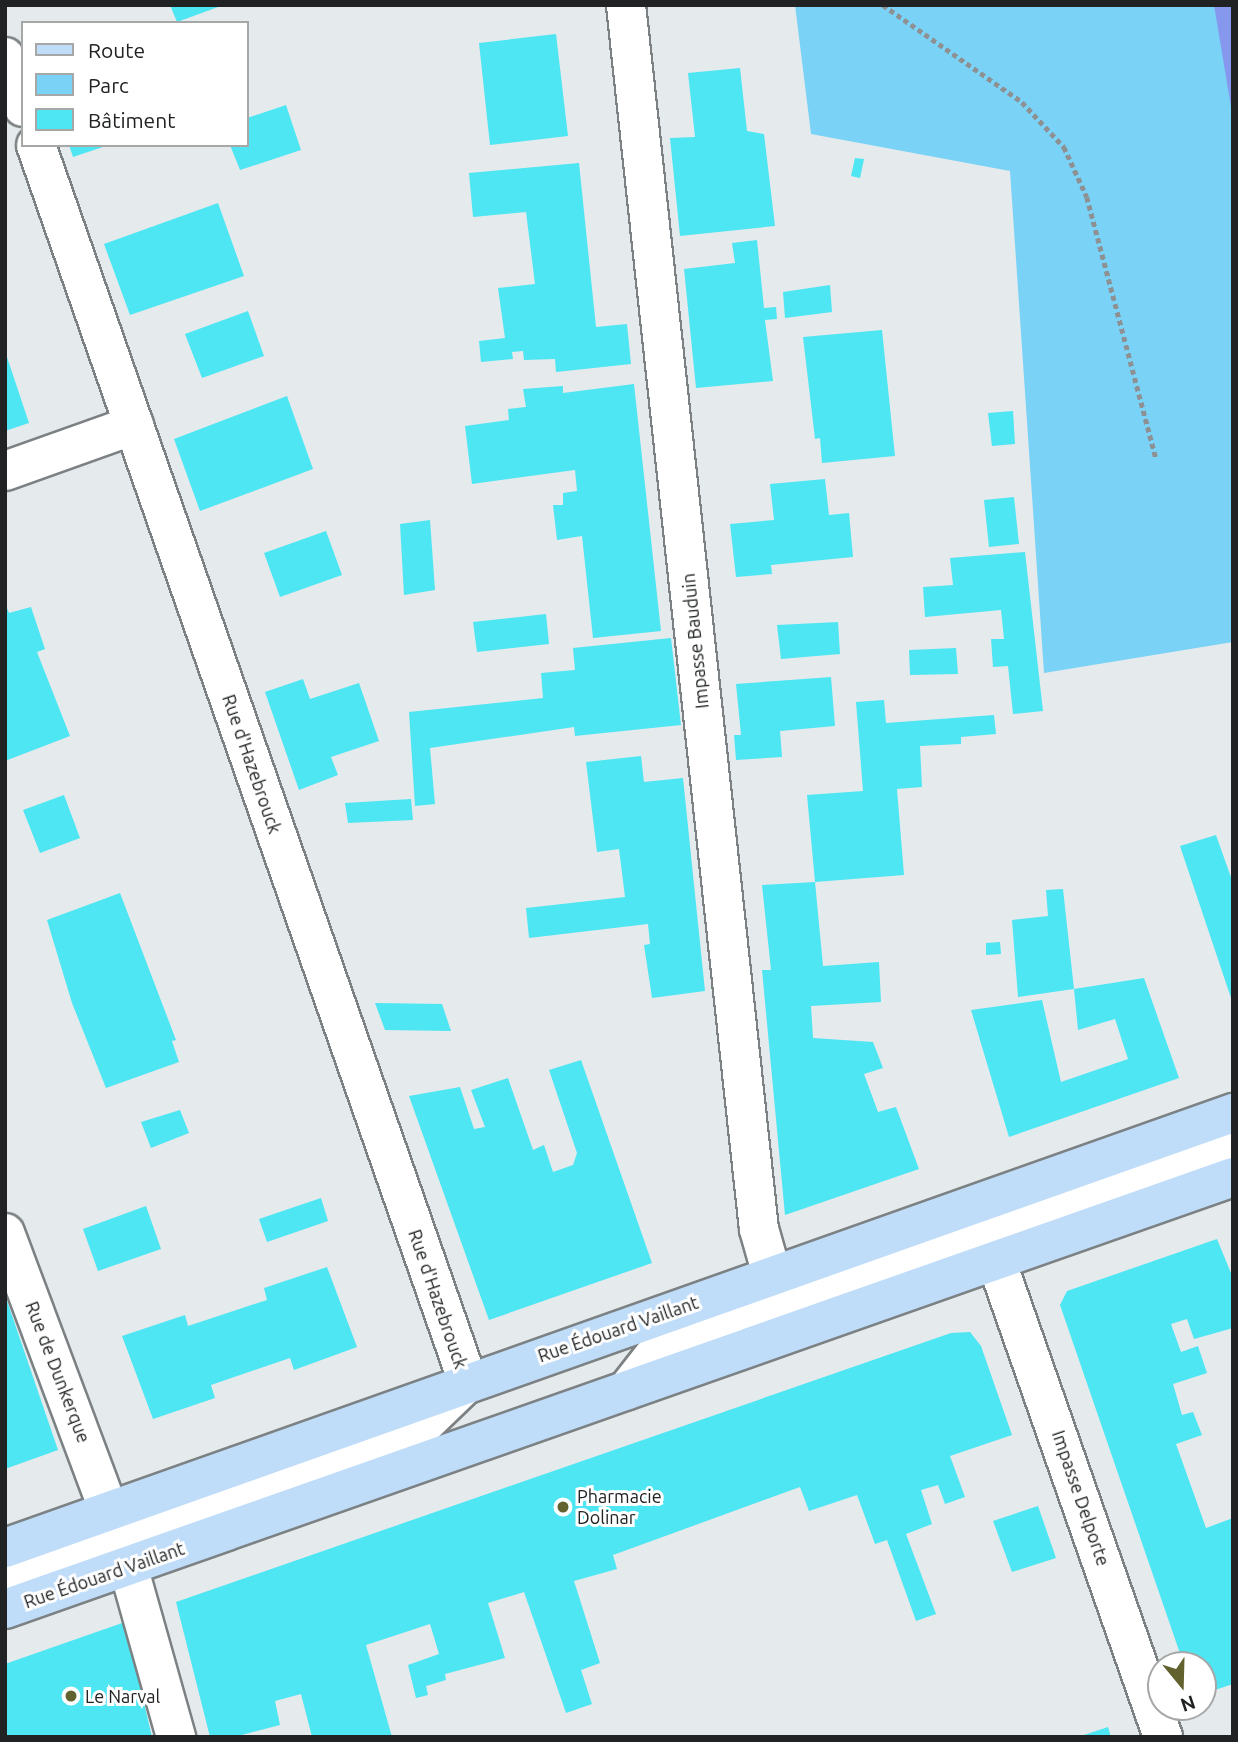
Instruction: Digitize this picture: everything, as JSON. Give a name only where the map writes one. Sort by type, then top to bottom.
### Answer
[{"type":"main road","name":"Rue Édouard Vaillant","points":[[5,1548],[1233,1113]]},
{"type":"main road","name":"Rue Édouard Vaillant","points":[[5,1609],[1233,1177]]},
{"type":"street","name":"Impasse Bauduin","points":[[626,5],[759,1229],[772,1275]]},
{"type":"street","points":[[5,58],[21,102]]},
{"type":"street","name":"Rue d'Hazebrouck","points":[[37,147],[468,1382]]},
{"type":"street","points":[[5,471],[134,425]]},
{"type":"street","points":[[627,1390],[659,1349],[1233,1145]]},
{"type":"street","name":"Rue de Dunkerque","points":[[5,1233],[109,1511]]},
{"type":"street","name":"Impasse Delporte","points":[[996,1260],[1163,1737]]},
{"type":"street","points":[[5,1581],[412,1436],[468,1382]]},
{"type":"street","points":[[128,1566],[176,1737]]},
{"type":"path","points":[[883,5],[1022,102],[1064,147],[1087,197],[1156,458]]},
{"type":"green space","points":[[795,5],[1233,5],[1233,642],[1044,673],[1010,171],[811,134]]},
{"type":"shaded area","points":[[1214,5],[1233,5],[1233,119]]},
{"type":"building","points":[[170,5],[221,5],[180,21],[177,21]]},
{"type":"building","points":[[556,34],[568,136],[490,145],[479,43]]},
{"type":"building","points":[[740,68],[747,131],[764,134],[775,226],[680,236],[670,138],[695,137],[688,73]]},
{"type":"building","points":[[286,105],[301,150],[240,170],[231,147],[248,147],[248,118]]},
{"type":"building","points":[[70,147],[103,147],[73,157]]},
{"type":"building","points":[[855,158],[864,159],[860,178],[851,176]]},
{"type":"building","points":[[579,163],[596,327],[627,324],[631,364],[556,372],[555,359],[524,360],[523,351],[512,352],[513,359],[481,362],[479,341],[505,338],[498,288],[535,284],[526,212],[473,217],[469,173]]},
{"type":"building","points":[[218,203],[244,276],[130,315],[104,244]]},
{"type":"building","points":[[757,240],[764,308],[776,307],[777,319],[765,320],[773,381],[696,388],[684,269],[735,263],[732,243]]},
{"type":"building","points":[[830,285],[832,312],[785,318],[783,292]]},
{"type":"building","points":[[248,311],[264,356],[202,378],[185,334]]},
{"type":"building","points":[[882,330],[895,456],[822,463],[820,438],[815,439],[803,337]]},
{"type":"building","points":[[5,351],[29,423],[5,431]]},
{"type":"building","points":[[634,384],[661,631],[593,638],[582,536],[557,540],[553,505],[563,505],[563,493],[577,491],[575,470],[472,484],[465,426],[509,420],[508,409],[526,407],[523,389],[563,386],[563,393]]},
{"type":"building","points":[[287,396],[313,469],[200,511],[174,439]]},
{"type":"building","points":[[1013,411],[1015,444],[992,446],[988,413]]},
{"type":"building","points":[[825,479],[829,515],[849,513],[853,557],[771,565],[772,574],[736,577],[730,524],[774,520],[770,484]]},
{"type":"building","points":[[1014,497],[1019,544],[989,547],[984,500]]},
{"type":"building","points":[[430,520],[435,590],[404,595],[400,524]]},
{"type":"building","points":[[326,531],[342,575],[280,597],[264,553]]},
{"type":"building","points":[[1025,552],[1043,711],[1013,714],[1008,666],[993,667],[991,639],[1004,639],[1001,610],[925,617],[923,587],[953,585],[950,558]]},
{"type":"building","points":[[5,603],[9,613],[31,607],[45,649],[37,652],[70,736],[5,761]]},
{"type":"building","points":[[546,614],[549,644],[477,652],[473,622]]},
{"type":"building","points":[[838,622],[840,654],[781,659],[777,625]]},
{"type":"building","points":[[671,638],[681,725],[575,736],[574,727],[430,748],[435,804],[415,806],[409,712],[543,698],[541,673],[575,670],[573,648]]},
{"type":"building","points":[[956,648],[958,674],[910,675],[909,650]]},
{"type":"building","points":[[831,677],[835,726],[780,731],[782,757],[736,760],[734,735],[741,735],[736,684]]},
{"type":"building","points":[[303,679],[310,699],[359,683],[379,741],[331,757],[338,775],[299,790],[265,692]]},
{"type":"building","points":[[884,700],[886,723],[994,715],[996,734],[961,737],[961,744],[920,746],[922,787],[897,789],[904,875],[815,882],[807,795],[863,791],[856,702]]},
{"type":"building","points":[[641,756],[644,782],[683,778],[705,991],[652,998],[644,945],[650,944],[648,924],[529,938],[526,908],[625,897],[619,849],[597,852],[586,762]]},
{"type":"building","points":[[64,795],[80,838],[40,853],[23,810]]},
{"type":"building","points":[[411,799],[413,820],[348,823],[345,803]]},
{"type":"building","points":[[1216,835],[1233,883],[1232,1001],[1180,846]]},
{"type":"building","points":[[815,882],[823,966],[879,962],[881,1002],[811,1006],[813,1038],[873,1042],[883,1068],[864,1074],[878,1112],[896,1107],[919,1169],[785,1215],[762,970],[771,970],[762,885]]},
{"type":"building","points":[[1063,889],[1074,989],[1018,997],[1012,920],[1048,916],[1046,890]]},
{"type":"building","points":[[120,893],[176,1040],[172,1041],[179,1062],[106,1088],[72,1003],[47,920]]},
{"type":"building","points":[[1000,942],[1001,954],[986,955],[986,943]]},
{"type":"building","points":[[1144,978],[1179,1078],[1009,1137],[971,1010],[1042,1000],[1061,1082],[1128,1059],[1115,1019],[1078,1030],[1074,989]]},
{"type":"building","points":[[375,1003],[442,1004],[451,1031],[385,1030]]},
{"type":"building","points":[[581,1060],[652,1263],[489,1320],[409,1096],[460,1087],[474,1129],[485,1127],[471,1090],[508,1078],[533,1150],[544,1145],[553,1172],[573,1165],[577,1153],[549,1070]]},
{"type":"building","points":[[180,1110],[189,1133],[151,1148],[141,1122]]},
{"type":"building","points":[[321,1198],[328,1221],[267,1242],[259,1219]]},
{"type":"building","points":[[146,1206],[161,1249],[98,1271],[83,1229]]},
{"type":"building","points":[[1217,1239],[1233,1278],[1233,1328],[1194,1339],[1187,1319],[1171,1324],[1181,1352],[1198,1346],[1207,1373],[1173,1384],[1182,1415],[1193,1412],[1202,1435],[1176,1444],[1206,1528],[1233,1518],[1233,1684],[1217,1689],[1217,1651],[1179,1651],[1060,1305],[1067,1291]]},
{"type":"building","points":[[327,1267],[357,1347],[294,1370],[290,1358],[211,1385],[215,1398],[153,1419],[122,1336],[185,1315],[188,1326],[267,1300],[264,1288]]},
{"type":"building","points":[[5,1295],[58,1450],[5,1469]]},
{"type":"building","points":[[970,1332],[981,1346],[1012,1435],[950,1456],[965,1497],[945,1504],[938,1485],[921,1490],[932,1524],[906,1534],[936,1614],[916,1621],[887,1540],[875,1544],[857,1495],[809,1511],[800,1487],[613,1555],[617,1569],[574,1581],[600,1663],[581,1670],[592,1704],[566,1713],[524,1592],[488,1603],[505,1658],[445,1674],[446,1680],[426,1686],[428,1695],[416,1698],[408,1665],[439,1654],[430,1624],[366,1645],[392,1737],[312,1737],[301,1694],[275,1701],[280,1725],[234,1737],[210,1737],[176,1602],[951,1333]]},
{"type":"building","points":[[1038,1506],[1056,1558],[1012,1572],[993,1521]]},
{"type":"building","points":[[125,1622],[152,1737],[5,1737],[5,1664]]},
{"type":"building","points":[[1108,1727],[1111,1737],[1081,1737],[1081,1736]]},
{"type":"place","name":"Pharmacie Dolinar","points":[[563,1507]]},
{"type":"place","name":"Le Narval","points":[[71,1696]]}]
